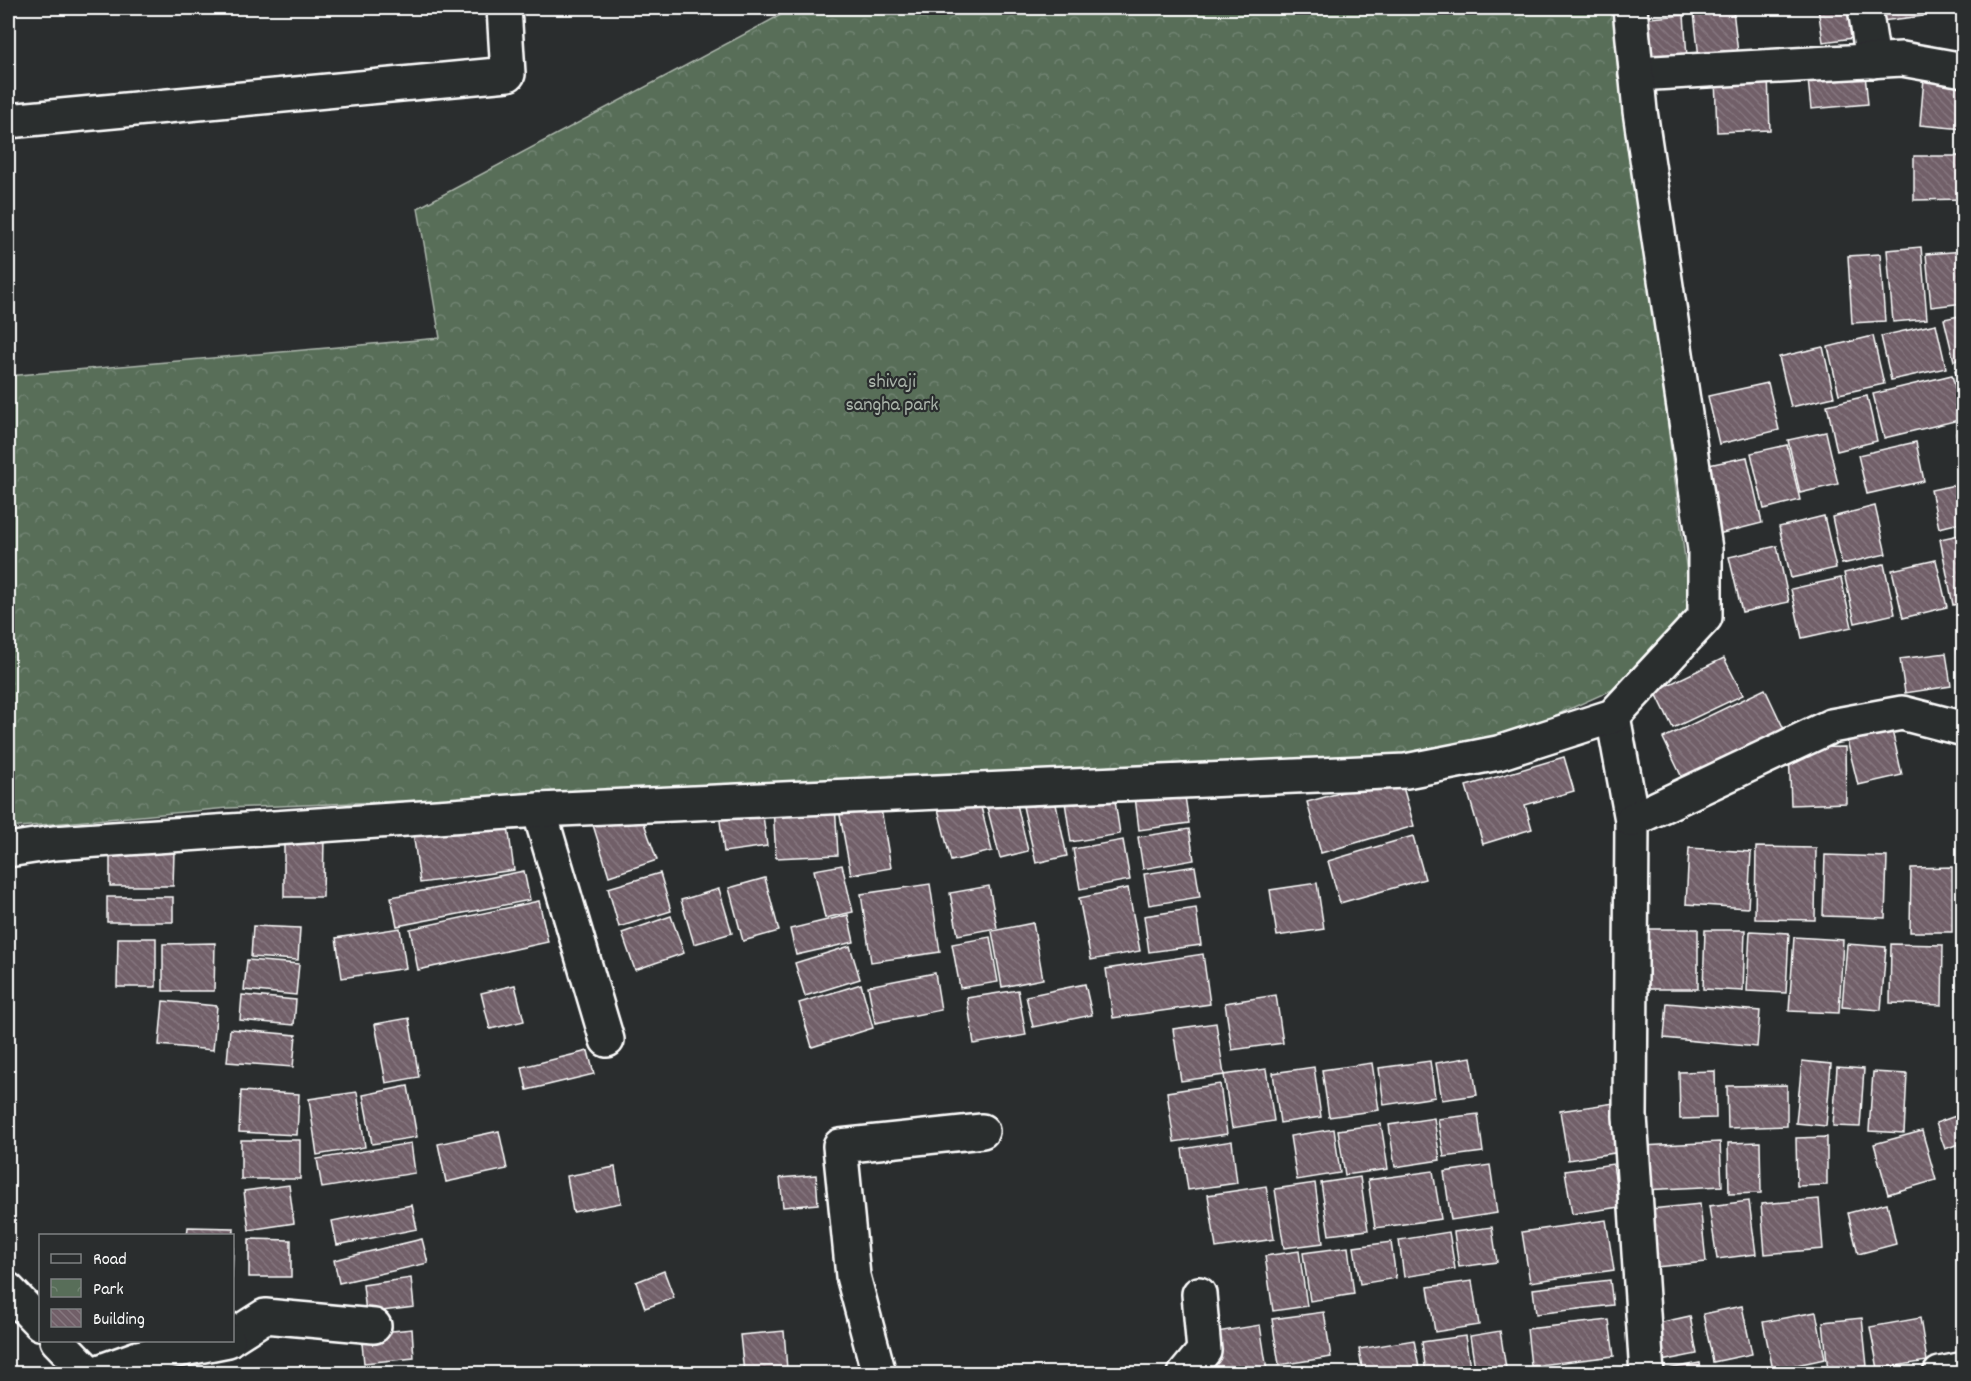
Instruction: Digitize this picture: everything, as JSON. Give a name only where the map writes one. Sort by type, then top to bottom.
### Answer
[{"type":"street","points":[[8,121],[508,74],[504,8]]},
{"type":"street","points":[[8,850],[54,843],[538,810],[1406,771],[1498,753],[1613,716],[1705,617],[1705,549],[1640,111],[1630,8]]},
{"type":"street","points":[[1865,8],[1873,61]]},
{"type":"street","points":[[1636,74],[1902,59],[1964,70]]},
{"type":"street","points":[[1632,820],[1831,726],[1902,713],[1964,729]]},
{"type":"street","points":[[1613,716],[1632,820],[1630,1116],[1647,1374]]},
{"type":"street","points":[[538,810],[607,1040]]},
{"type":"street","points":[[879,1374],[853,1276],[840,1146],[982,1131]]},
{"type":"street","points":[[8,1290],[39,1322]]},
{"type":"street","points":[[1185,1374],[1204,1351],[1199,1294]]},
{"type":"street","points":[[234,1336],[266,1316],[374,1326]]},
{"type":"street","points":[[58,1342],[91,1374],[138,1358],[223,1342]]},
{"type":"street","points":[[1940,1374],[1964,1369]]},
{"type":"green space","name":"shivaji sangha park","points":[[788,8],[1620,8],[1661,372],[1691,605],[1612,690],[1458,759],[228,808],[8,828],[8,376],[440,338],[418,208],[788,11]]},
{"type":"building","points":[[1818,8],[1856,8],[1861,37],[1823,42]]},
{"type":"building","points":[[1871,8],[1922,8],[1923,16],[1873,22]]},
{"type":"building","points":[[1733,10],[1738,53],[1699,58],[1694,13]]},
{"type":"building","points":[[1684,15],[1687,57],[1640,61],[1637,19]]},
{"type":"building","points":[[1864,64],[1868,104],[1811,109],[1807,69]]},
{"type":"building","points":[[1768,76],[1770,130],[1717,132],[1715,78]]},
{"type":"building","points":[[1924,78],[1964,81],[1964,129],[1920,125]]},
{"type":"building","points":[[1914,156],[1964,156],[1964,199],[1914,200]]},
{"type":"building","points":[[1921,247],[1927,319],[1893,322],[1887,250]]},
{"type":"building","points":[[1964,251],[1964,303],[1931,307],[1926,254]]},
{"type":"building","points":[[1880,254],[1885,321],[1852,323],[1848,256]]},
{"type":"building","points":[[1964,315],[1964,358],[1954,361],[1944,319]]},
{"type":"building","points":[[1936,324],[1946,368],[1891,380],[1881,336]]},
{"type":"building","points":[[1873,336],[1884,384],[1839,394],[1828,347]]},
{"type":"building","points":[[1823,347],[1834,397],[1791,407],[1779,357]]},
{"type":"building","points":[[1964,368],[1964,407],[1955,370]]},
{"type":"building","points":[[1952,375],[1963,419],[1884,438],[1873,394]]},
{"type":"building","points":[[1768,383],[1779,430],[1719,444],[1708,396]]},
{"type":"building","points":[[1867,396],[1877,441],[1837,451],[1827,405]]},
{"type":"building","points":[[1964,431],[1964,467],[1956,433]]},
{"type":"building","points":[[1826,432],[1838,484],[1800,493],[1788,440]]},
{"type":"building","points":[[1916,442],[1924,481],[1867,494],[1858,455]]},
{"type":"building","points":[[1787,445],[1800,500],[1764,509],[1751,453]]},
{"type":"building","points":[[1747,457],[1762,523],[1714,535],[1699,467]]},
{"type":"building","points":[[1960,484],[1964,501],[1964,522],[1939,528],[1931,490]]},
{"type":"building","points":[[1875,506],[1886,554],[1842,564],[1832,517]]},
{"type":"building","points":[[1824,516],[1836,568],[1791,578],[1779,527]]},
{"type":"building","points":[[1964,534],[1964,602],[1953,605],[1940,539]]},
{"type":"building","points":[[1777,546],[1789,602],[1742,612],[1729,557]]},
{"type":"building","points":[[1936,560],[1947,607],[1903,618],[1892,570]]},
{"type":"building","points":[[1884,564],[1895,614],[1855,623],[1844,573]]},
{"type":"building","points":[[1841,578],[1852,627],[1802,638],[1791,589]]},
{"type":"building","points":[[1964,648],[1964,685],[1962,685],[1957,649]]},
{"type":"building","points":[[1946,653],[1951,686],[1905,693],[1900,659]]},
{"type":"building","points":[[1724,658],[1743,695],[1673,728],[1655,691]]},
{"type":"building","points":[[1765,689],[1790,742],[1688,790],[1663,738]]},
{"type":"building","points":[[1891,726],[1902,775],[1858,785],[1846,736]]},
{"type":"building","points":[[1845,747],[1846,803],[1791,805],[1789,748]]},
{"type":"building","points":[[1564,757],[1574,791],[1525,805],[1532,829],[1483,844],[1466,786]]},
{"type":"building","points":[[1400,776],[1414,826],[1321,853],[1307,802]]},
{"type":"building","points":[[1184,790],[1189,823],[1139,830],[1135,797]]},
{"type":"building","points":[[1114,794],[1120,834],[1071,842],[1065,802]]},
{"type":"building","points":[[1054,795],[1067,856],[1036,863],[1022,802]]},
{"type":"building","points":[[1015,796],[1028,851],[1000,858],[986,803]]},
{"type":"building","points":[[979,799],[992,851],[951,861],[938,809]]},
{"type":"building","points":[[835,803],[838,855],[776,858],[773,807]]},
{"type":"building","points":[[880,803],[891,868],[851,875],[839,810]]},
{"type":"building","points":[[762,808],[767,846],[724,852],[719,813]]},
{"type":"building","points":[[639,809],[657,860],[609,876],[593,825]]},
{"type":"building","points":[[507,819],[514,870],[420,883],[413,832]]},
{"type":"building","points":[[1189,829],[1194,860],[1143,869],[1138,837]]},
{"type":"building","points":[[1413,836],[1425,879],[1340,903],[1328,861]]},
{"type":"building","points":[[284,837],[324,837],[323,897],[284,897]]},
{"type":"building","points":[[1123,840],[1130,880],[1080,889],[1073,849]]},
{"type":"building","points":[[1756,847],[1816,848],[1815,920],[1755,919]]},
{"type":"building","points":[[1689,848],[1751,852],[1748,908],[1686,904]]},
{"type":"building","points":[[174,852],[173,886],[110,886],[110,853]]},
{"type":"building","points":[[1825,855],[1887,857],[1885,918],[1823,916]]},
{"type":"building","points":[[842,865],[853,912],[825,918],[814,870]]},
{"type":"building","points":[[1195,866],[1200,897],[1149,905],[1144,874]]},
{"type":"building","points":[[1952,867],[1952,932],[1910,932],[1911,868]]},
{"type":"building","points":[[524,871],[530,900],[397,926],[391,897]]},
{"type":"building","points":[[660,873],[671,911],[619,927],[608,888]]},
{"type":"building","points":[[765,878],[779,931],[743,941],[729,888]]},
{"type":"building","points":[[1317,883],[1324,929],[1277,936],[1270,890]]},
{"type":"building","points":[[930,884],[940,952],[871,962],[861,894]]},
{"type":"building","points":[[989,886],[997,928],[958,935],[950,893]]},
{"type":"building","points":[[1128,888],[1140,951],[1091,960],[1079,898]]},
{"type":"building","points":[[719,889],[732,933],[694,944],[681,900]]},
{"type":"building","points":[[107,897],[173,897],[173,922],[107,922]]},
{"type":"building","points":[[539,901],[548,942],[418,970],[410,929]]},
{"type":"building","points":[[1196,908],[1201,945],[1149,952],[1144,916]]},
{"type":"building","points":[[848,915],[854,942],[796,955],[790,929]]},
{"type":"building","points":[[671,916],[684,953],[635,970],[622,933]]},
{"type":"building","points":[[1033,923],[1043,979],[1002,987],[992,931]]},
{"type":"building","points":[[253,926],[300,928],[298,960],[251,957]]},
{"type":"building","points":[[400,928],[406,968],[342,978],[336,938]]},
{"type":"building","points":[[1637,929],[1698,929],[1698,989],[1638,989]]},
{"type":"building","points":[[1705,930],[1745,930],[1743,991],[1703,989]]},
{"type":"building","points":[[1750,931],[1789,933],[1786,993],[1747,991]]},
{"type":"building","points":[[990,937],[998,982],[960,988],[952,944]]},
{"type":"building","points":[[1794,937],[1843,940],[1839,1013],[1789,1011]]},
{"type":"building","points":[[118,938],[156,938],[156,987],[117,987]]},
{"type":"building","points":[[215,943],[214,991],[163,991],[163,944]]},
{"type":"building","points":[[1847,944],[1886,947],[1881,1010],[1842,1007]]},
{"type":"building","points":[[1891,944],[1943,945],[1942,1005],[1890,1003]]},
{"type":"building","points":[[850,946],[860,979],[805,996],[795,963]]},
{"type":"building","points":[[1203,954],[1210,1004],[1113,1018],[1106,969]]},
{"type":"building","points":[[247,960],[299,964],[296,995],[244,990]]},
{"type":"building","points":[[935,973],[941,1010],[875,1023],[868,986]]},
{"type":"building","points":[[861,984],[873,1028],[812,1047],[799,1003]]},
{"type":"building","points":[[1085,984],[1092,1015],[1033,1027],[1026,996]]},
{"type":"building","points":[[515,985],[524,1021],[490,1029],[481,993]]},
{"type":"building","points":[[1018,990],[1026,1035],[974,1044],[967,998]]},
{"type":"building","points":[[242,995],[296,1000],[294,1025],[240,1020]]},
{"type":"building","points":[[1276,995],[1283,1043],[1232,1050],[1225,1003]]},
{"type":"building","points":[[163,1001],[217,1006],[213,1050],[159,1045]]},
{"type":"building","points":[[1667,1003],[1760,1011],[1757,1047],[1664,1038]]},
{"type":"building","points":[[409,1018],[419,1077],[386,1083],[375,1024]]},
{"type":"building","points":[[1216,1023],[1224,1075],[1181,1081],[1173,1029]]},
{"type":"building","points":[[230,1029],[296,1035],[293,1067],[227,1062]]},
{"type":"building","points":[[588,1051],[594,1074],[527,1090],[522,1067]]},
{"type":"building","points":[[1471,1057],[1477,1095],[1442,1100],[1436,1063]]},
{"type":"building","points":[[1430,1061],[1435,1097],[1384,1105],[1379,1068]]},
{"type":"building","points":[[1802,1061],[1831,1064],[1826,1126],[1796,1123]]},
{"type":"building","points":[[1372,1063],[1379,1110],[1329,1117],[1322,1070]]},
{"type":"building","points":[[1314,1067],[1321,1117],[1280,1123],[1273,1073]]},
{"type":"building","points":[[1837,1067],[1864,1069],[1860,1127],[1833,1126]]},
{"type":"building","points":[[1266,1069],[1274,1121],[1232,1128],[1224,1075]]},
{"type":"building","points":[[1715,1071],[1716,1118],[1680,1119],[1679,1072]]},
{"type":"building","points":[[1873,1072],[1907,1074],[1904,1133],[1869,1131]]},
{"type":"building","points":[[1220,1084],[1227,1134],[1174,1142],[1167,1092]]},
{"type":"building","points":[[1787,1085],[1787,1126],[1728,1128],[1727,1086]]},
{"type":"building","points":[[408,1086],[417,1137],[372,1144],[363,1095]]},
{"type":"building","points":[[241,1091],[299,1094],[297,1135],[239,1132]]},
{"type":"building","points":[[357,1092],[365,1147],[317,1155],[309,1099]]},
{"type":"building","points":[[1614,1103],[1621,1152],[1568,1160],[1560,1111]]},
{"type":"building","points":[[1964,1113],[1964,1142],[1945,1149],[1936,1123]]},
{"type":"building","points":[[1478,1114],[1483,1152],[1444,1157],[1438,1119]]},
{"type":"building","points":[[1434,1118],[1440,1160],[1395,1167],[1389,1125]]},
{"type":"building","points":[[1381,1124],[1388,1169],[1345,1175],[1338,1130]]},
{"type":"building","points":[[1334,1129],[1340,1173],[1297,1180],[1290,1136]]},
{"type":"building","points":[[499,1131],[507,1169],[446,1182],[438,1144]]},
{"type":"building","points":[[1922,1131],[1936,1180],[1888,1194],[1874,1144]]},
{"type":"building","points":[[1827,1137],[1827,1185],[1797,1186],[1796,1138]]},
{"type":"building","points":[[241,1140],[300,1140],[300,1179],[241,1179]]},
{"type":"building","points":[[1232,1141],[1237,1183],[1188,1190],[1182,1149]]},
{"type":"building","points":[[1720,1142],[1722,1186],[1644,1190],[1642,1146]]},
{"type":"building","points":[[1760,1142],[1761,1193],[1729,1194],[1728,1143]]},
{"type":"building","points":[[411,1143],[415,1173],[322,1188],[317,1159]]},
{"type":"building","points":[[1613,1164],[1619,1207],[1572,1214],[1565,1171]]},
{"type":"building","points":[[1490,1165],[1497,1213],[1451,1220],[1444,1172]]},
{"type":"building","points":[[615,1167],[621,1203],[573,1212],[567,1176]]},
{"type":"building","points":[[1433,1171],[1441,1219],[1375,1228],[1368,1180]]},
{"type":"building","points":[[816,1175],[818,1204],[783,1207],[780,1178]]},
{"type":"building","points":[[1360,1177],[1368,1230],[1329,1235],[1321,1183]]},
{"type":"building","points":[[1315,1183],[1323,1243],[1284,1248],[1275,1189]]},
{"type":"building","points":[[289,1185],[294,1223],[249,1230],[244,1191]]},
{"type":"building","points":[[1266,1186],[1274,1239],[1216,1248],[1208,1195]]},
{"type":"building","points":[[1819,1199],[1823,1249],[1765,1254],[1761,1204]]},
{"type":"building","points":[[1749,1201],[1756,1254],[1717,1259],[1709,1206]]},
{"type":"building","points":[[1887,1203],[1896,1244],[1858,1254],[1848,1213]]},
{"type":"building","points":[[1700,1204],[1706,1262],[1646,1268],[1641,1210]]},
{"type":"building","points":[[412,1205],[417,1229],[337,1245],[332,1221]]},
{"type":"building","points":[[1606,1220],[1614,1270],[1530,1282],[1522,1232]]},
{"type":"building","points":[[188,1227],[234,1228],[234,1234],[187,1234]]},
{"type":"building","points":[[1492,1227],[1497,1262],[1459,1267],[1454,1232]]},
{"type":"building","points":[[1449,1232],[1455,1269],[1404,1277],[1399,1240]]},
{"type":"building","points":[[249,1239],[291,1240],[291,1277],[249,1277]]},
{"type":"building","points":[[422,1239],[428,1263],[339,1283],[334,1260]]},
{"type":"building","points":[[1391,1242],[1396,1278],[1360,1284],[1354,1247]]},
{"type":"building","points":[[1348,1247],[1354,1294],[1310,1301],[1303,1253]]},
{"type":"building","points":[[1299,1251],[1307,1306],[1273,1311],[1265,1256]]},
{"type":"building","points":[[664,1271],[674,1298],[645,1308],[636,1282]]},
{"type":"building","points":[[411,1278],[414,1307],[366,1313],[363,1285]]},
{"type":"building","points":[[1610,1280],[1613,1305],[1536,1314],[1533,1289]]},
{"type":"building","points":[[1472,1281],[1479,1325],[1435,1332],[1428,1287]]},
{"type":"building","points":[[1742,1306],[1752,1354],[1713,1362],[1703,1314]]},
{"type":"building","points":[[1324,1312],[1331,1357],[1279,1365],[1272,1319]]},
{"type":"building","points":[[1816,1312],[1825,1359],[1773,1370],[1763,1322]]},
{"type":"building","points":[[1690,1316],[1697,1354],[1656,1362],[1649,1325]]},
{"type":"building","points":[[1862,1318],[1867,1366],[1828,1371],[1823,1322]]},
{"type":"building","points":[[1920,1318],[1927,1361],[1878,1369],[1870,1327]]},
{"type":"building","points":[[1609,1320],[1614,1356],[1531,1366],[1527,1329]]},
{"type":"building","points":[[1260,1325],[1267,1370],[1240,1374],[1216,1374],[1210,1333]]},
{"type":"building","points":[[412,1329],[414,1358],[364,1363],[361,1334]]},
{"type":"building","points":[[784,1331],[787,1369],[744,1373],[740,1335]]},
{"type":"building","points":[[1500,1331],[1507,1374],[1476,1374],[1470,1336]]},
{"type":"building","points":[[1465,1336],[1471,1374],[1426,1374],[1422,1342]]},
{"type":"building","points":[[1414,1340],[1419,1368],[1386,1374],[1363,1374],[1359,1349]]},
{"type":"building","points":[[1700,1363],[1702,1374],[1652,1374],[1652,1372]]},
{"type":"building","points":[[1605,1366],[1607,1374],[1557,1374]]}]
